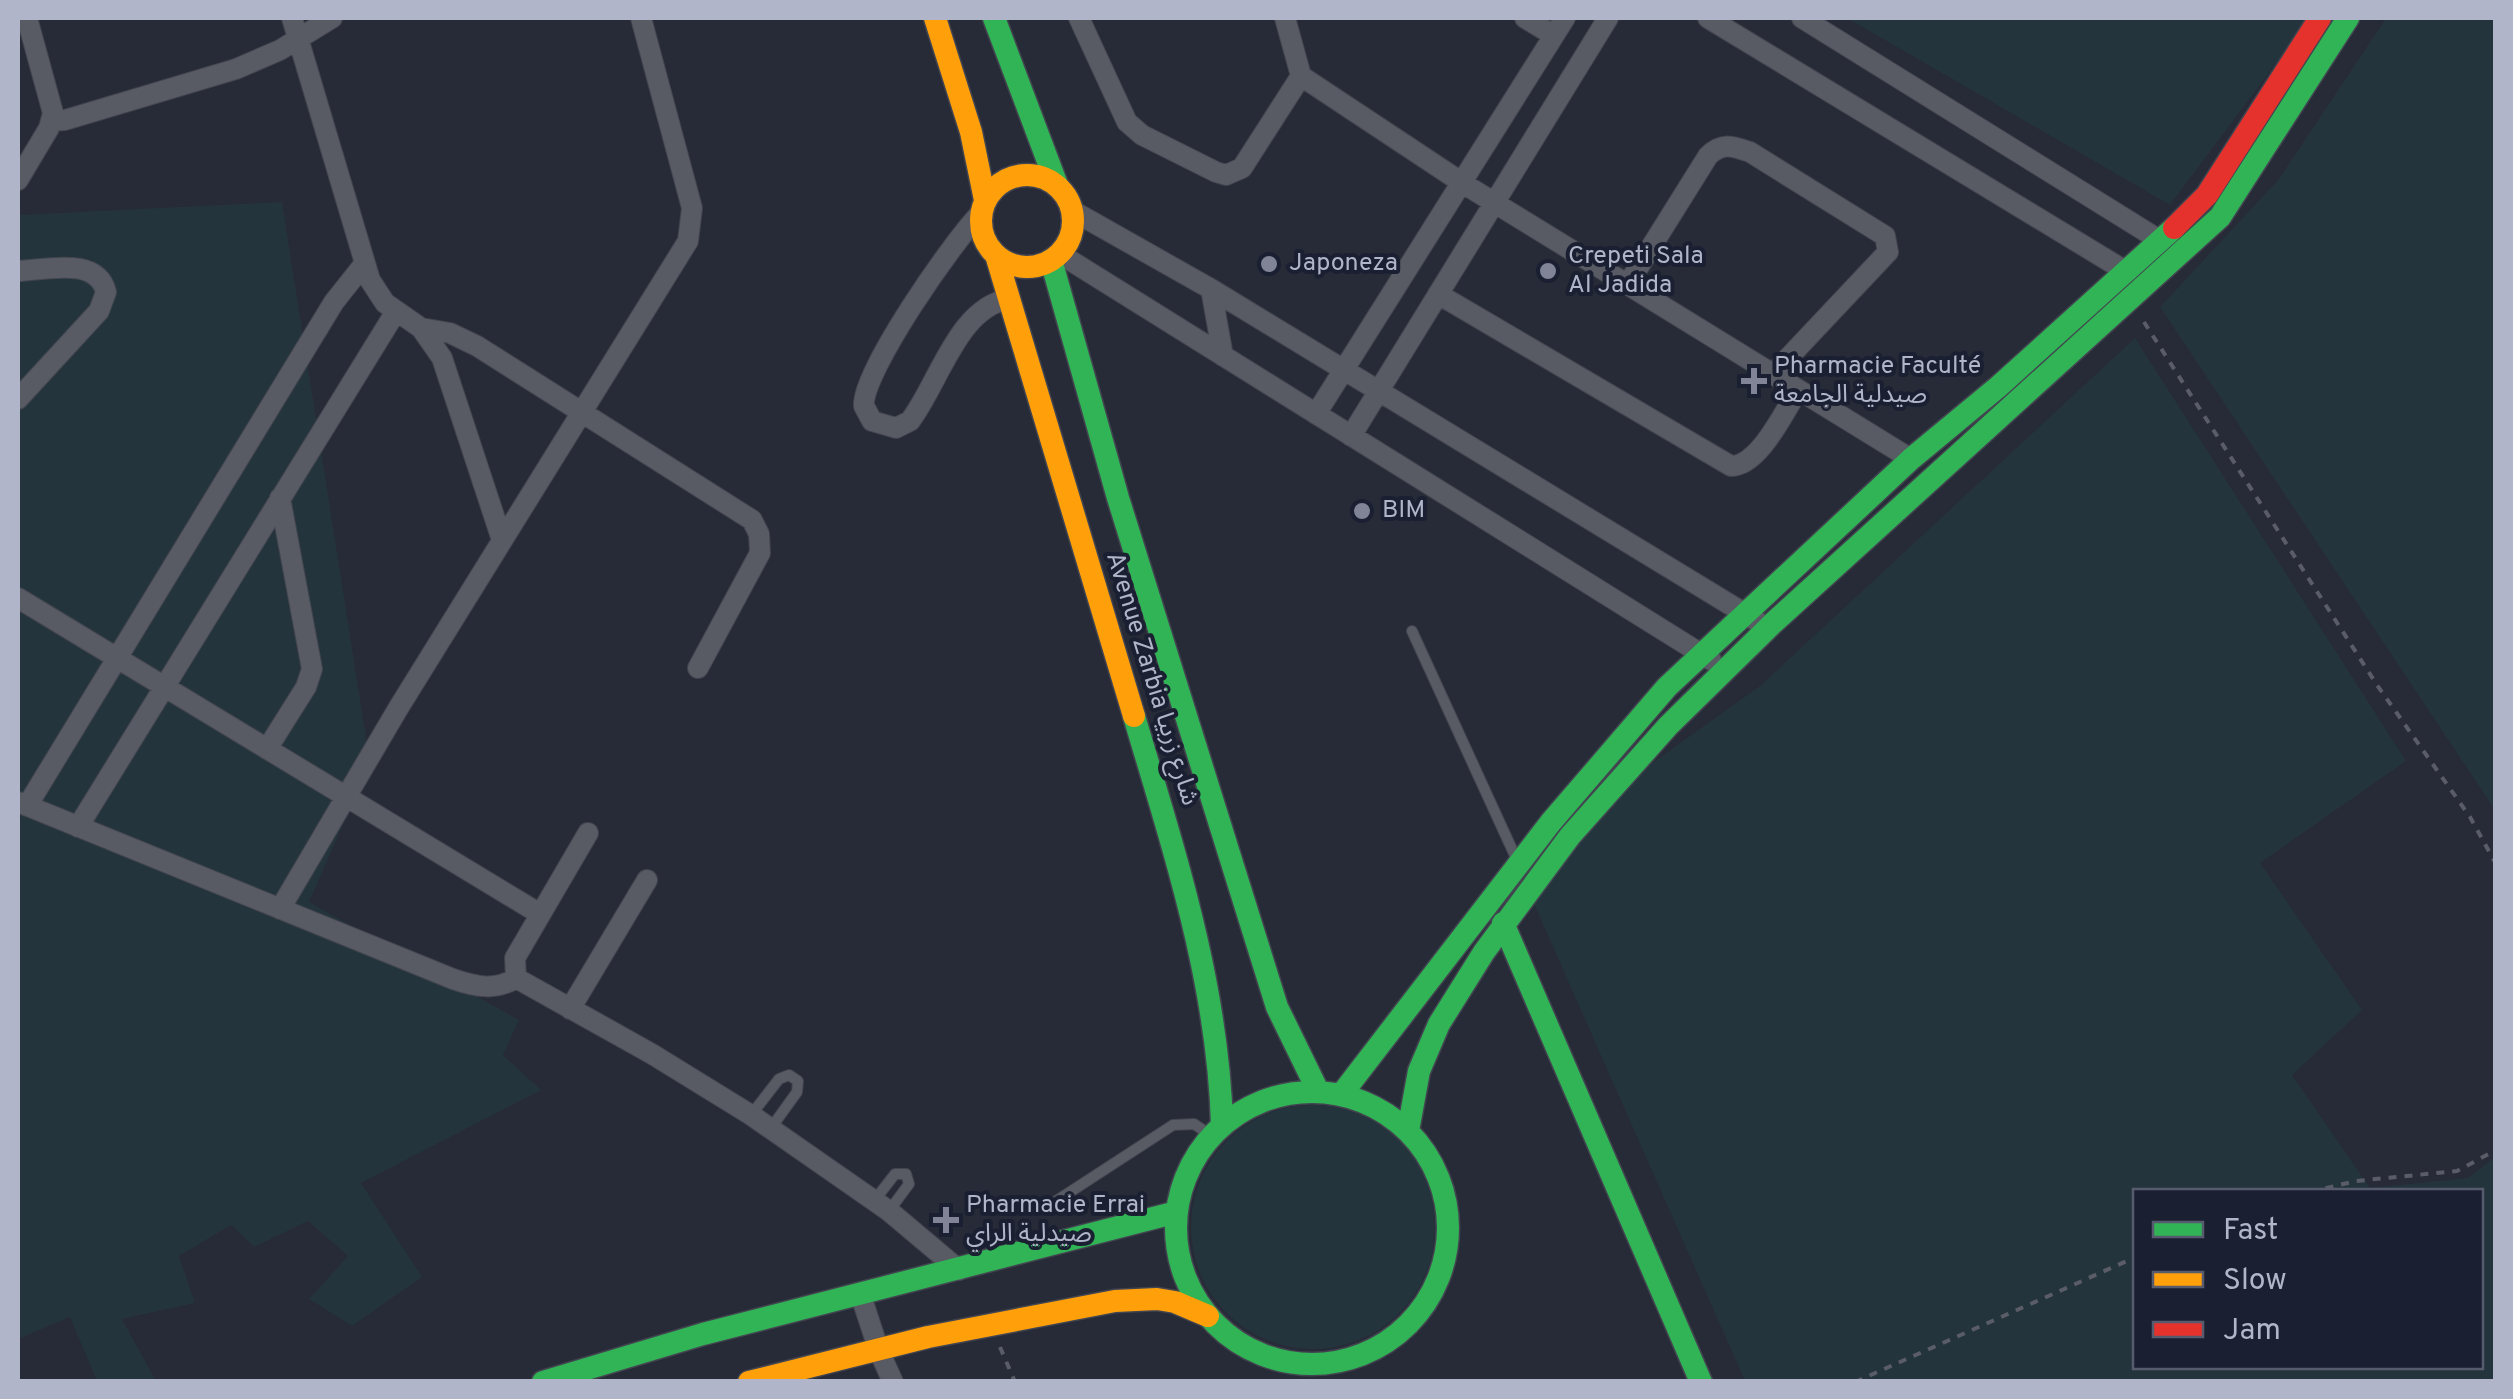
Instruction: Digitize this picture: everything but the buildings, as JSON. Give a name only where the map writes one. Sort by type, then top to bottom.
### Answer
[{"type":"main road","points":[[935,18],[971,132],[984,206],[983,235],[996,254],[1022,267],[1055,257],[1069,241],[1073,211],[1057,185],[994,18]]},
{"type":"main road","points":[[1330,1093],[1618,742],[1701,652],[1911,460],[2127,272],[2207,195],[2320,18]]},
{"type":"main road","points":[[1408,1130],[1419,1070],[1458,993],[1503,923],[1564,845],[1651,746],[1767,628],[2220,217],[2348,18]]},
{"type":"main road","points":[[984,206],[993,188],[1017,175],[1045,178],[1057,185]]},
{"type":"main road","name":"Avenue Zarbia شارع زربيا","points":[[996,254],[1171,844],[1206,976],[1220,1060],[1217,1130]]},
{"type":"main road","name":"Avenue Zarbia شارع زربيا","points":[[1055,257],[1118,498],[1277,1008],[1330,1093]]},
{"type":"main road","points":[[1503,923],[1701,1382]]},
{"type":"main road","points":[[1330,1093],[1366,1102],[1408,1130],[1432,1162],[1446,1200],[1449,1240],[1440,1280],[1420,1314],[1390,1341],[1354,1359],[1322,1366],[1281,1362],[1241,1344],[1208,1316],[1188,1285],[1177,1249],[1176,1212],[1184,1180],[1200,1150],[1217,1130],[1244,1109],[1270,1098],[1330,1093]]},
{"type":"main road","points":[[543,1382],[703,1334],[1176,1212]]},
{"type":"main road","points":[[749,1382],[790,1376],[990,1324],[1133,1299],[1174,1302],[1208,1316]]},
{"type":"street","points":[[18,180],[52,121],[52,106],[27,18]]},
{"type":"street","points":[[292,18],[365,263],[377,292],[395,313],[421,328],[464,339],[746,515],[756,527],[761,544],[756,562],[698,668]]},
{"type":"street","points":[[52,121],[236,69],[332,18]]},
{"type":"street","points":[[280,909],[692,230],[692,208],[641,18]]},
{"type":"street","points":[[1080,18],[1127,122],[1142,135],[1226,175],[1242,168],[1302,76]]},
{"type":"street","points":[[1285,18],[1302,76],[1464,184],[1911,460]]},
{"type":"street","points":[[1316,414],[1560,26],[1525,18]]},
{"type":"street","points":[[1351,436],[1608,18]]},
{"type":"street","points":[[1708,18],[2127,272]]},
{"type":"street","points":[[1802,18],[2161,241]]},
{"type":"street","points":[[1628,284],[1708,156],[1725,145],[1750,152],[1885,236],[1888,252],[1773,374]]},
{"type":"street","points":[[984,206],[947,251],[869,382],[863,398],[872,421],[896,428],[910,420],[972,320],[988,305],[1009,298]]},
{"type":"street","points":[[1073,211],[1211,289],[1767,628]]},
{"type":"street","points":[[1055,257],[1223,356],[1701,652],[1724,670]]},
{"type":"street","points":[[365,263],[334,302],[117,658],[22,804],[464,983],[498,986],[516,978]]},
{"type":"street","points":[[18,271],[87,270],[100,278],[106,292],[99,312],[18,399]]},
{"type":"street","points":[[1211,289],[1223,356]]},
{"type":"street","points":[[1438,294],[1732,466],[1752,459],[1798,390]]},
{"type":"street","points":[[78,827],[395,313]]},
{"type":"street","points":[[421,328],[442,358],[502,540]]},
{"type":"street","points":[[267,749],[306,687],[312,669],[280,498]]},
{"type":"street","points":[[18,598],[540,914]]},
{"type":"street","points":[[516,978],[514,958],[588,833]]},
{"type":"street","points":[[570,1009],[647,880]]},
{"type":"street","points":[[516,978],[652,1054],[771,1128],[881,1206],[960,1270]]},
{"type":"street","points":[[862,1296],[878,1351],[893,1382]]},
{"type":"lane","points":[[1412,631],[1519,864]]},
{"type":"lane","points":[[751,1115],[779,1079],[794,1077],[798,1092],[771,1128]]},
{"type":"lane","points":[[1050,1204],[1173,1124],[1217,1130]]},
{"type":"path","points":[[2130,302],[2377,686],[2470,817],[2496,864]]},
{"type":"path","points":[[2323,1189],[2356,1181],[2457,1171],[2496,1150]]},
{"type":"path","points":[[1854,1382],[2133,1257]]},
{"type":"path","points":[[990,1324],[1015,1382]]},
{"type":"shaded area","points":[[1847,18],[2310,18],[2170,205]]},
{"type":"shaded area","points":[[2386,18],[2495,18],[2495,810],[2160,307],[2278,180]]},
{"type":"shaded area","points":[[282,202],[370,763],[309,902],[519,1020],[503,1055],[541,1090],[361,1183],[422,1277],[352,1326],[309,1299],[348,1256],[308,1221],[254,1247],[231,1225],[179,1256],[195,1303],[122,1319],[156,1381],[97,1381],[70,1317],[18,1339],[18,215]]},
{"type":"shaded area","points":[[2135,338],[2406,761],[2260,863],[2362,1010],[2292,1075],[2370,1188],[2468,1178],[2495,1157],[2495,1381],[1745,1381],[1515,861],[1760,686]]},
{"type":"shaded area","points":[[1313,1105],[1360,1114],[1399,1141],[1426,1180],[1435,1227],[1426,1274],[1399,1313],[1360,1340],[1313,1349],[1266,1340],[1227,1313],[1200,1274],[1191,1227],[1200,1180],[1227,1141],[1266,1114]]},
{"type":"traffic: fast","points":[[994,18],[1057,185]]},
{"type":"traffic: fast","points":[[1408,1131],[1419,1071],[1439,1024],[1484,952],[1570,836],[1668,726],[1773,623],[2220,217],[2348,18]]},
{"type":"traffic: fast","points":[[1341,1095],[1551,822],[1667,687],[1911,459],[1998,387],[2174,228]]},
{"type":"traffic: fast","points":[[1051,260],[1118,498],[1277,1007],[1318,1091]]},
{"type":"traffic: fast","points":[[1134,716],[1203,969],[1219,1072],[1222,1125]]},
{"type":"traffic: fast","points":[[1503,923],[1701,1382]]},
{"type":"traffic: fast","points":[[1312,1092],[1339,1094],[1364,1102],[1408,1132],[1438,1176],[1446,1201],[1448,1228],[1446,1255],[1438,1280],[1408,1324],[1364,1354],[1339,1362],[1312,1364],[1285,1362],[1260,1354],[1216,1324],[1186,1280],[1178,1255],[1176,1228],[1178,1201],[1186,1176],[1216,1132],[1260,1102],[1285,1094],[1312,1092]]},
{"type":"traffic: fast","points":[[543,1382],[703,1334],[1177,1212]]},
{"type":"traffic: slow","points":[[935,18],[971,132],[985,200]]},
{"type":"traffic: slow","points":[[1027,175],[1045,178],[1060,188],[1070,203],[1073,221],[1070,239],[1060,254],[1045,264],[1027,267],[1009,264],[994,254],[984,239],[981,221],[984,203],[994,188],[1009,178],[1027,175]]},
{"type":"traffic: slow","points":[[996,255],[1134,716]]},
{"type":"traffic: slow","points":[[749,1382],[928,1337],[1115,1301],[1157,1299],[1208,1316]]},
{"type":"traffic: jam","points":[[2174,228],[2207,195],[2320,18]]},
{"type":"place","name":"Japoneza","points":[[1269,264]]},
{"type":"place","name":"Crepeti Sala Al Jadida","points":[[1548,271]]},
{"type":"place","name":"Pharmacie Faculté صيدلية الجامعة","points":[[1754,381]]},
{"type":"place","name":"BIM","points":[[1362,511]]},
{"type":"place","name":"Pharmacie Errai صيدلية الراي","points":[[946,1220]]}]
